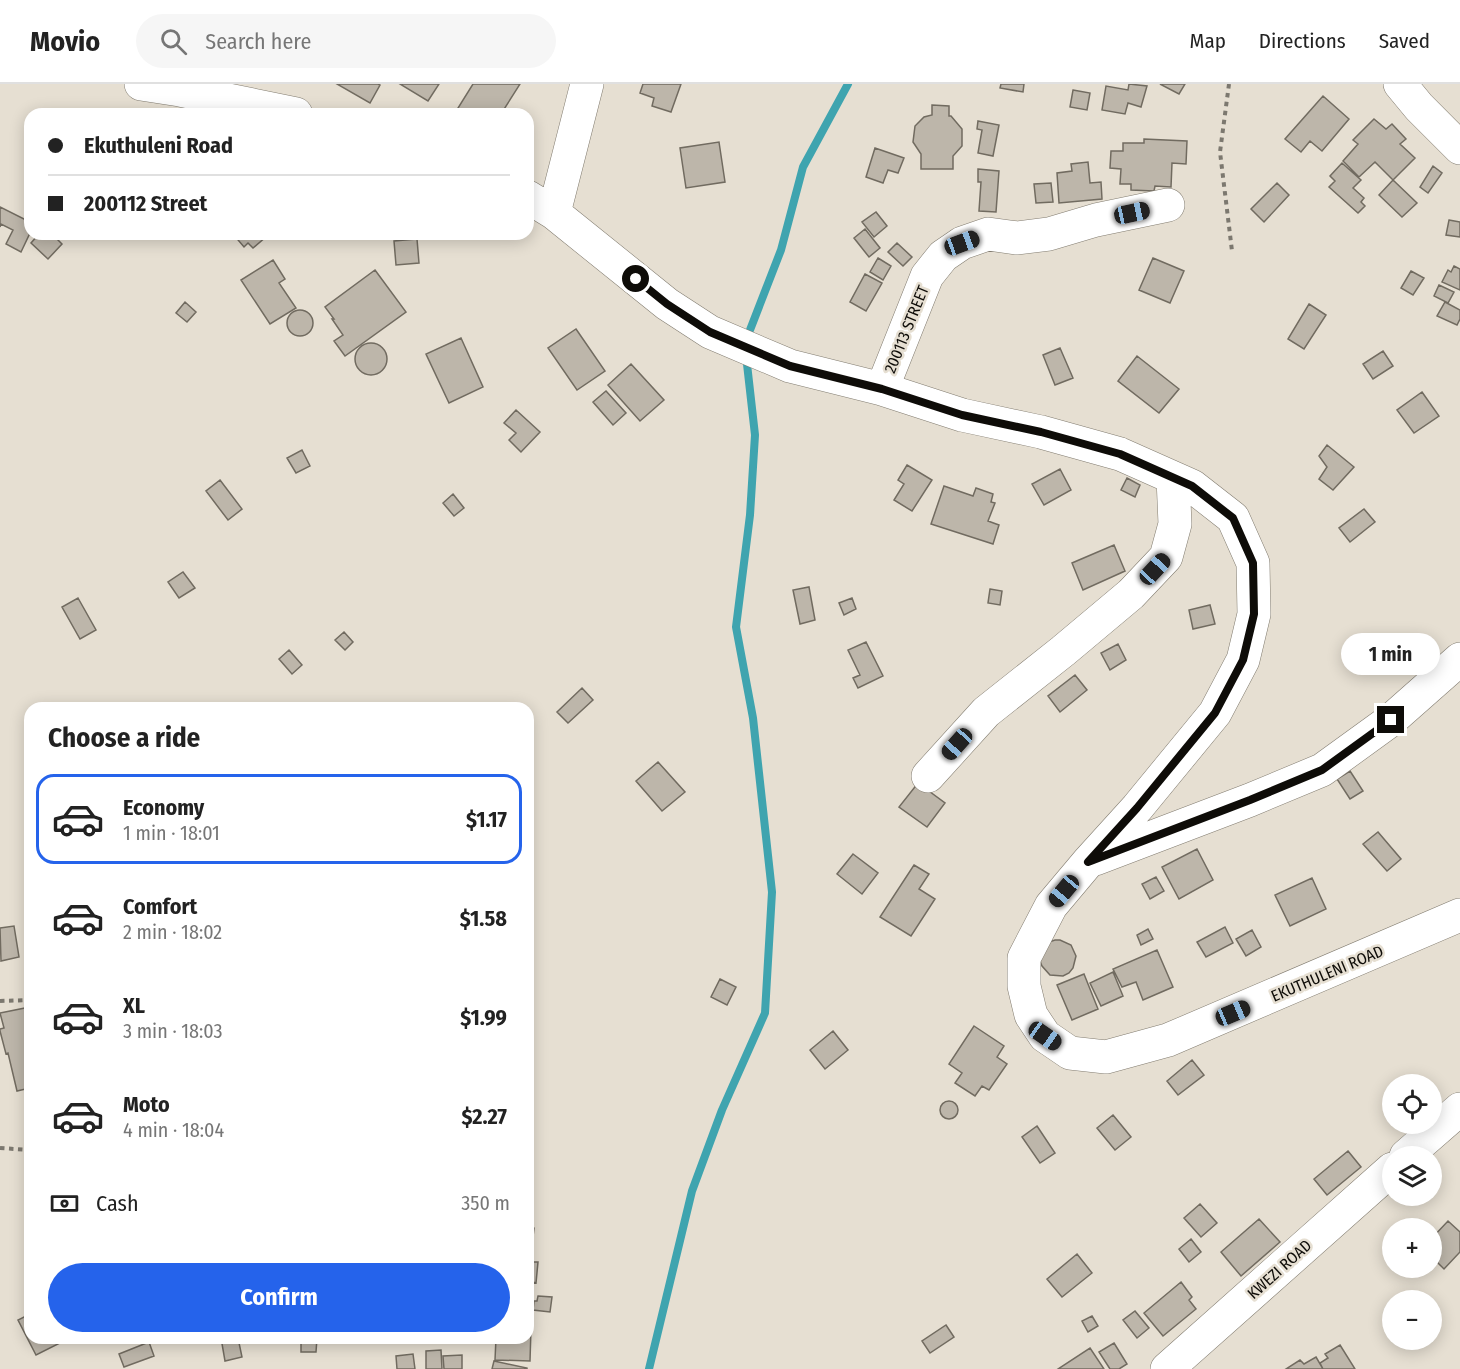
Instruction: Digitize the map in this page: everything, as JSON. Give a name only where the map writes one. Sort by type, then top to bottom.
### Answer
[{"type":"street","points":[[141,84],[267,108]]},
{"type":"street","points":[[541,205],[587,84]]},
{"type":"street","points":[[1400,84],[1460,148]]},
{"type":"street","name":"EKUTHULENI ROAD","points":[[541,205],[667,304],[710,332],[790,366],[882,389],[962,415],[1041,432],[1120,454],[1192,486],[1233,518],[1253,563],[1254,614],[1243,660],[1215,713],[1137,808],[1051,906],[1024,958],[1024,986],[1030,1015],[1045,1036],[1070,1053],[1106,1057],[1168,1040],[1460,915]]},
{"type":"street","name":"200113 STREET","points":[[882,389],[927,276],[943,256],[962,243],[988,234],[1016,238],[1049,234],[1096,220],[1168,205]]},
{"type":"street","points":[[928,776],[986,712],[1131,594],[1166,557],[1175,524],[1173,478]]},
{"type":"street","points":[[1088,862],[1322,770],[1391,720],[1460,658]]},
{"type":"street","points":[[1417,1146],[1460,1108]]},
{"type":"street","name":"KWEZI ROAD","points":[[1167,1369],[1382,1178]]},
{"type":"path","points":[[1229,84],[1220,152],[1232,251]]},
{"type":"path","points":[[0,1001],[24,1000]]},
{"type":"path","points":[[0,1148],[24,1150]]},
{"type":"building","points":[[337,84],[378,84],[380,85],[370,103]]},
{"type":"building","points":[[400,84],[439,84],[428,101]]},
{"type":"building","points":[[473,84],[520,84],[505,108],[458,108]]},
{"type":"building","points":[[643,84],[681,84],[671,112],[652,106],[654,98],[640,93]]},
{"type":"building","points":[[1001,84],[1024,84],[1023,92],[1000,88]]},
{"type":"building","points":[[1129,84],[1147,86],[1141,107],[1128,103],[1125,114],[1102,110],[1106,86],[1128,90]]},
{"type":"building","points":[[1160,84],[1185,84],[1179,94]]},
{"type":"building","points":[[1073,90],[1090,93],[1087,110],[1070,107]]},
{"type":"building","points":[[1323,96],[1349,119],[1322,151],[1310,141],[1301,152],[1285,139]]},
{"type":"building","points":[[932,105],[949,106],[949,116],[962,129],[962,146],[953,156],[953,169],[921,169],[921,154],[913,142],[915,126],[924,117],[932,115]]},
{"type":"building","points":[[1374,119],[1386,129],[1392,124],[1406,139],[1400,144],[1415,158],[1393,180],[1375,162],[1359,177],[1343,161],[1358,144],[1353,140]]},
{"type":"building","points":[[978,121],[999,125],[993,156],[978,153],[982,130],[977,129]]},
{"type":"building","points":[[1144,139],[1187,141],[1186,164],[1172,163],[1171,187],[1155,186],[1154,191],[1131,190],[1131,184],[1120,184],[1121,169],[1110,168],[1111,151],[1123,151],[1123,143],[1144,143]]},
{"type":"building","points":[[719,142],[725,182],[686,188],[680,148]]},
{"type":"building","points":[[875,148],[904,158],[898,173],[888,170],[883,183],[866,177]]},
{"type":"building","points":[[1088,162],[1090,183],[1101,182],[1102,199],[1059,203],[1057,173],[1072,171],[1071,164]]},
{"type":"building","points":[[1342,163],[1361,180],[1353,188],[1364,198],[1361,202],[1365,206],[1358,213],[1329,187],[1335,181],[1330,176]]},
{"type":"building","points":[[1433,166],[1442,173],[1428,193],[1420,187]]},
{"type":"building","points":[[978,169],[999,171],[996,212],[979,211],[981,182],[978,182]]},
{"type":"building","points":[[1393,180],[1417,203],[1402,217],[1379,195]]},
{"type":"building","points":[[1051,183],[1053,202],[1036,203],[1034,184]]},
{"type":"building","points":[[1277,183],[1289,195],[1264,222],[1251,209]]},
{"type":"building","points":[[0,207],[24,219],[24,240],[27,240],[21,252],[6,244],[13,230],[1,224],[0,227]]},
{"type":"building","points":[[876,212],[887,226],[874,237],[862,222]]},
{"type":"building","points":[[1449,220],[1460,222],[1460,237],[1446,235]]},
{"type":"building","points":[[865,229],[880,248],[869,257],[854,238]]},
{"type":"building","points":[[34,240],[58,240],[62,244],[48,259],[31,243]]},
{"type":"building","points":[[238,240],[262,240],[253,248],[248,243],[244,247]]},
{"type":"building","points":[[417,240],[419,263],[396,265],[394,241]]},
{"type":"building","points":[[897,243],[912,257],[903,266],[888,252]]},
{"type":"building","points":[[878,258],[891,266],[883,280],[870,272]]},
{"type":"building","points":[[1153,258],[1184,271],[1170,303],[1139,290]]},
{"type":"building","points":[[273,260],[285,279],[279,283],[296,308],[270,324],[241,280]]},
{"type":"building","points":[[1454,266],[1460,269],[1460,290],[1442,282],[1448,270],[1451,272]]},
{"type":"building","points":[[375,270],[406,312],[345,356],[334,341],[343,335],[325,307]]},
{"type":"building","points":[[1411,271],[1424,278],[1413,295],[1401,288]]},
{"type":"building","points":[[865,274],[882,283],[866,311],[850,302]]},
{"type":"building","points":[[1439,285],[1454,292],[1448,303],[1434,296]]},
{"type":"building","points":[[185,302],[196,312],[187,322],[176,313]]},
{"type":"building","points":[[1445,302],[1460,310],[1457,325],[1437,316]]},
{"type":"building","points":[[1309,304],[1326,315],[1304,349],[1288,339]]},
{"type":"building","points":[[300,310],[309,314],[313,323],[309,332],[300,336],[291,332],[287,323],[291,314]]},
{"type":"building","points":[[576,329],[605,371],[577,390],[548,348]]},
{"type":"building","points":[[461,338],[483,387],[449,403],[426,354]]},
{"type":"building","points":[[371,343],[382,348],[387,359],[382,370],[371,375],[360,370],[355,359],[360,348]]},
{"type":"building","points":[[1060,348],[1073,378],[1055,385],[1043,355]]},
{"type":"building","points":[[1383,351],[1393,366],[1373,379],[1363,364]]},
{"type":"building","points":[[1137,356],[1179,389],[1159,413],[1118,381]]},
{"type":"building","points":[[631,364],[664,400],[640,421],[608,385]]},
{"type":"building","points":[[606,391],[626,413],[613,425],[593,402]]},
{"type":"building","points":[[1422,392],[1439,416],[1414,433],[1397,410]]},
{"type":"building","points":[[516,410],[540,432],[521,452],[509,440],[516,433],[504,423]]},
{"type":"building","points":[[1327,445],[1354,467],[1333,490],[1319,479],[1327,467],[1319,456]]},
{"type":"building","points":[[302,450],[310,466],[296,473],[287,458]]},
{"type":"building","points":[[907,465],[932,480],[912,511],[894,500],[904,484],[898,480]]},
{"type":"building","points":[[1060,469],[1071,490],[1044,505],[1032,484]]},
{"type":"building","points":[[1127,478],[1140,485],[1135,497],[1121,490]]},
{"type":"building","points":[[220,480],[242,509],[228,520],[206,491]]},
{"type":"building","points":[[944,486],[973,496],[976,488],[993,494],[991,502],[995,503],[988,521],[999,525],[993,544],[931,524]]},
{"type":"building","points":[[453,494],[464,508],[454,516],[443,503]]},
{"type":"building","points":[[1364,509],[1375,522],[1350,542],[1339,528]]},
{"type":"building","points":[[1114,545],[1125,571],[1083,590],[1072,563]]},
{"type":"building","points":[[183,572],[195,588],[179,598],[168,582]]},
{"type":"building","points":[[809,587],[815,620],[800,624],[793,590]]},
{"type":"building","points":[[990,589],[1002,591],[1000,605],[988,603]]},
{"type":"building","points":[[78,598],[96,630],[80,639],[62,607]]},
{"type":"building","points":[[852,598],[856,609],[844,615],[839,603]]},
{"type":"building","points":[[1210,605],[1215,624],[1193,629],[1189,610]]},
{"type":"building","points":[[344,632],[353,642],[345,650],[335,640]]},
{"type":"building","points":[[866,642],[883,676],[858,688],[853,678],[860,675],[848,650]]},
{"type":"building","points":[[1118,644],[1126,660],[1110,670],[1101,653]]},
{"type":"building","points":[[289,650],[302,665],[292,674],[279,659]]},
{"type":"building","points":[[1075,675],[1087,690],[1060,712],[1048,696]]},
{"type":"building","points":[[582,688],[593,700],[568,723],[557,712]]},
{"type":"building","points":[[658,762],[685,792],[662,811],[636,781]]},
{"type":"building","points":[[1350,771],[1363,791],[1350,799],[1337,779]]},
{"type":"building","points":[[918,783],[945,803],[927,827],[899,807]]},
{"type":"building","points":[[1378,832],[1401,859],[1387,871],[1363,844]]},
{"type":"building","points":[[1197,849],[1213,880],[1179,899],[1162,867]]},
{"type":"building","points":[[853,854],[878,873],[862,894],[837,874]]},
{"type":"building","points":[[914,865],[929,874],[919,889],[935,899],[911,936],[880,917]]},
{"type":"building","points":[[1156,877],[1164,891],[1150,899],[1142,884]]},
{"type":"building","points":[[1312,878],[1326,909],[1290,926],[1275,895]]},
{"type":"building","points":[[14,926],[19,957],[1,961],[0,928]]},
{"type":"building","points":[[1225,927],[1233,943],[1206,957],[1197,942]]},
{"type":"building","points":[[1148,929],[1153,939],[1141,945],[1137,935]]},
{"type":"building","points":[[1252,930],[1261,947],[1246,956],[1236,939]]},
{"type":"building","points":[[1055,940],[1071,945],[1076,956],[1073,968],[1063,976],[1050,975],[1040,961],[1049,942]]},
{"type":"building","points":[[1157,950],[1173,987],[1143,1000],[1136,982],[1122,987],[1113,969]]},
{"type":"building","points":[[1113,972],[1123,996],[1101,1006],[1090,983]]},
{"type":"building","points":[[1084,974],[1098,1009],[1072,1020],[1057,985]]},
{"type":"building","points":[[720,979],[736,987],[727,1005],[711,997]]},
{"type":"building","points":[[24,1008],[24,1089],[17,1091],[0,1031],[4,1028],[0,1013]]},
{"type":"building","points":[[974,1026],[1004,1046],[997,1057],[1007,1064],[989,1090],[982,1086],[975,1096],[955,1083],[962,1073],[949,1064]]},
{"type":"building","points":[[833,1031],[848,1050],[825,1069],[810,1050]]},
{"type":"building","points":[[1192,1060],[1204,1075],[1178,1095],[1167,1081]]},
{"type":"building","points":[[945,1101],[953,1101],[958,1106],[956,1117],[945,1119],[940,1114],[940,1106]]},
{"type":"building","points":[[1113,1115],[1131,1137],[1115,1150],[1097,1128]]},
{"type":"building","points":[[1037,1126],[1055,1153],[1040,1163],[1022,1137]]},
{"type":"building","points":[[1348,1151],[1361,1167],[1327,1195],[1314,1179]]},
{"type":"building","points":[[1200,1204],[1217,1223],[1201,1237],[1184,1218]]},
{"type":"building","points":[[1259,1219],[1280,1242],[1241,1276],[1221,1252]]},
{"type":"building","points":[[1448,1221],[1460,1232],[1460,1252],[1444,1269],[1442,1267],[1442,1227]]},
{"type":"building","points":[[1191,1239],[1201,1252],[1189,1262],[1179,1249]]},
{"type":"building","points":[[1077,1254],[1092,1273],[1062,1297],[1047,1279]]},
{"type":"building","points":[[534,1262],[538,1262],[536,1283],[534,1282]]},
{"type":"building","points":[[1181,1282],[1192,1297],[1189,1300],[1196,1309],[1163,1336],[1144,1313]]},
{"type":"building","points":[[538,1296],[552,1297],[550,1312],[534,1310],[534,1301],[537,1301]]},
{"type":"building","points":[[1135,1311],[1149,1328],[1137,1338],[1123,1320]]},
{"type":"building","points":[[1092,1316],[1098,1326],[1088,1332],[1082,1321]]},
{"type":"building","points":[[24,1317],[24,1332],[18,1320]]},
{"type":"building","points":[[946,1325],[954,1337],[930,1353],[922,1341]]},
{"type":"building","points":[[1114,1343],[1127,1364],[1119,1369],[1110,1369],[1099,1352]]},
{"type":"building","points":[[30,1344],[58,1344],[36,1355]]},
{"type":"building","points":[[150,1344],[154,1356],[124,1367],[119,1354]]},
{"type":"building","points":[[222,1344],[239,1344],[242,1357],[225,1361]]},
{"type":"building","points":[[301,1344],[317,1344],[316,1352],[301,1352]]},
{"type":"building","points":[[496,1344],[531,1344],[530,1361],[495,1360]]},
{"type":"building","points":[[1340,1345],[1355,1369],[1323,1369],[1320,1363],[1328,1358],[1325,1354]]},
{"type":"building","points":[[1090,1348],[1104,1369],[1058,1369]]},
{"type":"building","points":[[441,1350],[442,1369],[426,1369],[426,1351]]},
{"type":"building","points":[[413,1354],[415,1369],[397,1369],[396,1356]]},
{"type":"building","points":[[462,1355],[462,1369],[444,1369],[443,1356]]},
{"type":"building","points":[[1316,1357],[1323,1369],[1286,1369],[1300,1360],[1304,1364]]},
{"type":"building","points":[[494,1361],[527,1368],[527,1369],[492,1369]]},
{"type":"waterway","points":[[750,330],[781,250],[803,167],[848,84]]},
{"type":"waterway","points":[[649,1369],[692,1191],[722,1110],[765,1013],[772,892],[753,718],[736,627],[750,515],[755,435],[747,364]]},
{"type":"route","points":[[636,279],[667,304],[710,332],[790,366],[882,389],[962,415],[1041,432],[1120,454],[1192,486],[1233,518],[1253,563],[1254,614],[1243,660],[1215,713],[1137,808],[1088,862],[1322,770],[1391,720]]}]
